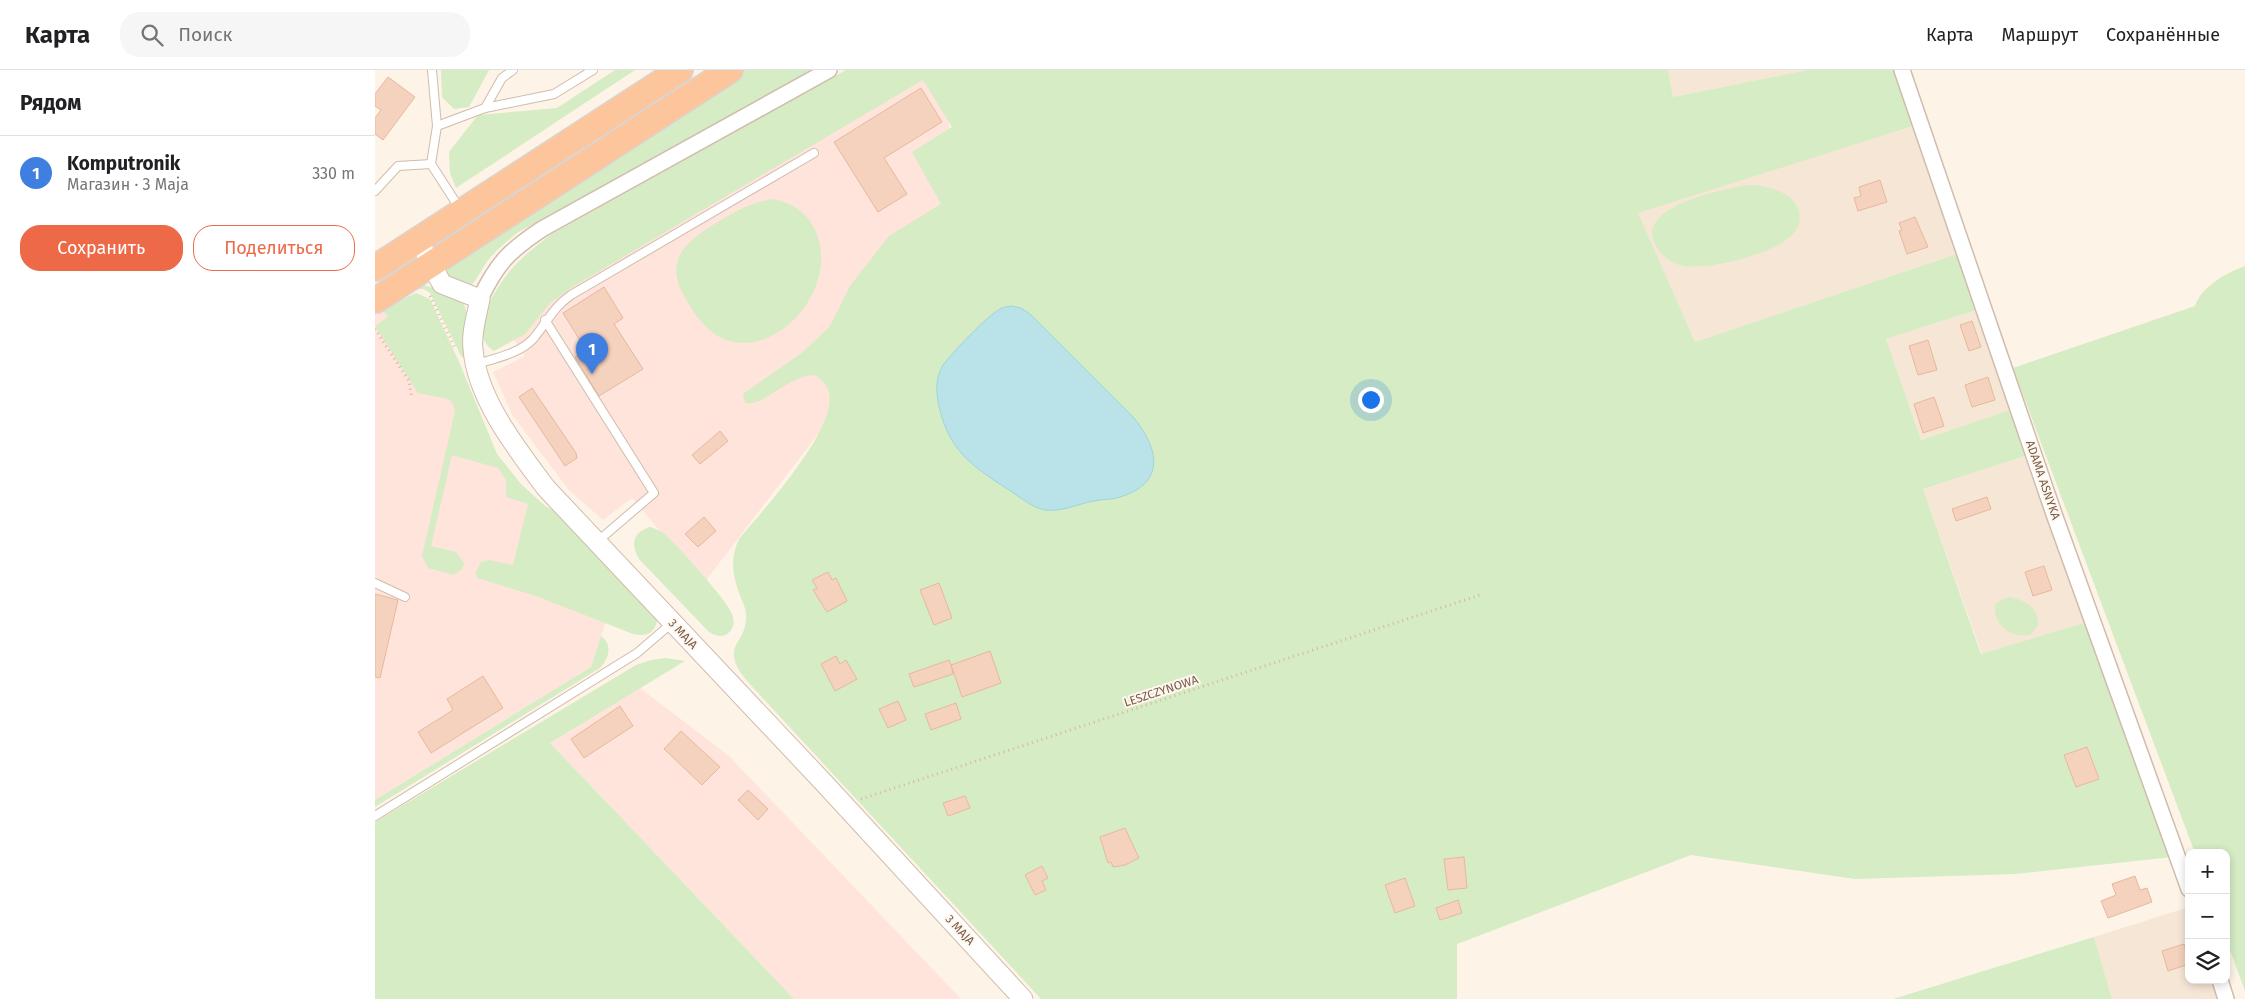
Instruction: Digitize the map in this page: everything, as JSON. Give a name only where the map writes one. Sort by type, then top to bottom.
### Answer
[{"type":"highway","points":[[375,268],[679,70]]},
{"type":"highway","points":[[376,300],[731,70]]},
{"type":"street","points":[[419,241],[442,284],[480,300],[492,274],[511,251],[541,229],[829,70]]},
{"type":"street","name":"ADAMA ASNYKA","points":[[1902,70],[2054,514],[2185,878]]},
{"type":"street","name":"3 MAJA","points":[[480,300],[473,331],[473,348],[476,364],[494,411],[508,435],[546,488],[844,804],[1023,999]]},
{"type":"street","points":[[2221,984],[2226,999]]},
{"type":"lane","points":[[432,70],[437,126],[431,164],[462,213]]},
{"type":"lane","points":[[485,108],[502,78],[513,70]]},
{"type":"lane","points":[[437,126],[485,108],[554,94],[593,70]]},
{"type":"lane","points":[[476,364],[524,346],[532,340],[545,320],[560,303],[571,295],[814,153]]},
{"type":"lane","points":[[375,191],[398,166],[431,164]]},
{"type":"lane","points":[[545,320],[654,493],[597,543]]},
{"type":"lane","points":[[375,583],[405,597]]},
{"type":"lane","points":[[375,816],[637,653],[672,622]]},
{"type":"path","points":[[422,291],[430,296],[455,349]]},
{"type":"path","points":[[375,330],[409,381],[411,398]]},
{"type":"path","name":"LESZCZYNOWA","points":[[844,804],[1483,594]]},
{"type":"shaded area","points":[[940,70],[968,244],[864,374],[704,583],[632,498],[603,520],[569,490],[513,416],[493,372],[525,356],[503,324]]},
{"type":"shaded area","points":[[1668,70],[1808,70],[1673,97]]},
{"type":"shaded area","points":[[1913,126],[1957,254],[1695,342],[1637,212]]},
{"type":"shaded area","points":[[375,299],[497,460],[615,593],[591,667],[375,800]]},
{"type":"shaded area","points":[[1976,310],[2010,410],[1921,440],[1886,339]]},
{"type":"shaded area","points":[[2028,455],[2087,622],[1982,654],[1923,489]]},
{"type":"shaded area","points":[[640,688],[729,756],[961,999],[794,999],[550,743]]},
{"type":"shaded area","points":[[2185,908],[2185,984],[2215,984],[2220,999],[2112,999],[2094,937]]},
{"type":"green space","points":[[441,70],[489,70],[469,107],[454,109],[442,97]]},
{"type":"green space","points":[[615,70],[635,70],[456,188],[450,173],[449,152],[478,115],[557,108]]},
{"type":"green space","points":[[745,70],[814,70],[517,233],[493,255],[468,288],[458,285],[451,280],[446,272],[444,263],[508,225]]},
{"type":"green space","points":[[846,70],[1668,70],[1673,97],[1808,70],[1894,70],[1913,126],[1638,213],[1695,342],[1957,254],[1976,310],[1886,339],[1921,440],[2010,410],[2028,455],[1923,489],[1981,654],[2087,622],[2172,857],[2015,874],[1855,879],[1691,855],[1457,944],[1457,999],[1041,999],[747,681],[739,669],[734,653],[745,627],[746,614],[734,576],[733,561],[736,547],[739,539],[780,490],[810,448],[822,427],[828,409],[829,393],[824,382],[815,375],[795,380],[752,403],[745,403],[743,394],[803,352],[830,326],[850,286],[889,236],[941,204],[912,152],[952,127],[923,80],[574,286],[550,303],[525,334],[494,351],[486,343],[483,334],[486,311],[497,289],[514,266],[550,235]]},
{"type":"green space","points":[[1748,185],[1775,189],[1791,198],[1796,205],[1799,213],[1799,223],[1793,233],[1782,243],[1749,257],[1730,262],[1696,266],[1684,266],[1675,263],[1663,255],[1657,248],[1652,231],[1658,219],[1670,210],[1703,195]]},
{"type":"green space","points":[[773,199],[793,206],[804,214],[813,225],[821,256],[818,279],[808,301],[793,320],[775,334],[754,342],[732,342],[712,332],[692,310],[677,279],[679,257],[685,247],[705,230],[744,208],[758,202]]},
{"type":"green space","points":[[2245,266],[2245,991],[2230,950],[2230,849],[2193,849],[2013,368],[2195,306],[2198,299],[2209,286],[2230,272]]},
{"type":"green space","points":[[417,283],[450,293],[463,301],[467,314],[462,342],[466,359],[461,356],[430,293],[424,289],[410,289]]},
{"type":"green space","points":[[416,293],[430,299],[460,364],[497,454],[521,484],[545,506],[559,513],[657,620],[652,631],[645,635],[633,634],[539,597],[477,578],[476,572],[481,562],[489,560],[513,565],[528,504],[506,497],[506,480],[498,468],[452,455],[431,546],[456,552],[464,563],[462,569],[454,575],[428,568],[422,556],[455,411],[452,402],[448,399],[418,393],[375,326],[388,317],[382,309]]},
{"type":"green space","points":[[650,527],[661,531],[667,536],[721,597],[732,614],[733,620],[732,628],[727,634],[720,636],[709,632],[639,559],[635,549],[635,540],[640,532]]},
{"type":"green space","points":[[2008,597],[2025,602],[2036,613],[2038,625],[2030,635],[2010,632],[1997,619],[1995,605]]},
{"type":"green space","points":[[601,636],[607,643],[608,652],[606,660],[600,668],[375,807],[375,800],[591,667]]},
{"type":"green space","points":[[666,658],[685,661],[550,743],[794,999],[375,999],[375,822],[636,665]]},
{"type":"green space","points":[[2094,937],[2112,999],[1893,999]]},
{"type":"water","points":[[1011,306],[1021,308],[1030,314],[1134,418],[1149,441],[1154,464],[1151,474],[1145,483],[1135,491],[1117,498],[1097,500],[1057,510],[1045,510],[1026,502],[983,472],[972,464],[954,444],[947,432],[938,401],[937,383],[941,369],[954,352],[987,319],[1001,308]]},
{"type":"building","points":[[388,77],[415,97],[383,140],[375,134],[375,118],[381,110],[375,106],[375,94]]},
{"type":"building","points":[[921,88],[942,122],[884,158],[907,194],[878,212],[834,142]]},
{"type":"building","points":[[1880,180],[1887,202],[1858,211],[1854,198],[1861,196],[1859,187]]},
{"type":"building","points":[[1915,217],[1928,247],[1907,254],[1899,231],[1902,230],[1899,223]]},
{"type":"building","points":[[604,287],[623,318],[614,324],[643,369],[599,396],[575,357],[586,350],[563,313]]},
{"type":"building","points":[[1972,321],[1981,347],[1969,351],[1960,325]]},
{"type":"building","points":[[1928,340],[1937,370],[1918,375],[1909,346]]},
{"type":"building","points":[[1988,377],[1995,400],[1972,407],[1965,385]]},
{"type":"building","points":[[532,388],[576,453],[577,458],[565,466],[519,397]]},
{"type":"building","points":[[1934,397],[1944,426],[1923,433],[1914,404]]},
{"type":"building","points":[[720,431],[728,441],[700,464],[692,455]]},
{"type":"building","points":[[1987,497],[1991,509],[1956,521],[1952,509]]},
{"type":"building","points":[[704,517],[716,531],[698,547],[685,534]]},
{"type":"building","points":[[2044,566],[2052,590],[2033,596],[2025,572]]},
{"type":"building","points":[[828,572],[832,580],[836,578],[847,601],[827,612],[813,590],[817,588],[812,580]]},
{"type":"building","points":[[939,583],[952,618],[934,625],[920,590]]},
{"type":"building","points":[[375,594],[398,600],[380,678],[375,677]]},
{"type":"building","points":[[990,651],[1001,683],[962,697],[951,665]]},
{"type":"building","points":[[836,656],[840,664],[846,660],[857,679],[835,691],[821,664]]},
{"type":"building","points":[[949,660],[953,674],[914,687],[909,674]]},
{"type":"building","points":[[483,676],[503,708],[431,753],[418,732],[453,710],[447,699]]},
{"type":"building","points":[[898,701],[906,720],[888,728],[879,709]]},
{"type":"building","points":[[956,703],[961,719],[931,730],[925,714]]},
{"type":"building","points":[[620,706],[633,726],[584,758],[571,739]]},
{"type":"building","points":[[681,731],[720,767],[702,785],[664,749]]},
{"type":"building","points":[[2087,747],[2099,779],[2076,787],[2064,755]]},
{"type":"building","points":[[748,790],[768,809],[758,820],[738,800]]},
{"type":"building","points":[[965,796],[970,808],[948,816],[943,803]]},
{"type":"building","points":[[1125,828],[1139,858],[1125,865],[1113,867],[1111,862],[1108,863],[1100,837]]},
{"type":"building","points":[[1464,857],[1467,888],[1448,890],[1444,859]]},
{"type":"building","points":[[1042,866],[1048,878],[1042,881],[1046,890],[1035,895],[1025,875]]},
{"type":"building","points":[[2135,876],[2140,890],[2147,888],[2152,902],[2108,918],[2101,901],[2116,895],[2112,884]]},
{"type":"building","points":[[1405,878],[1415,906],[1395,913],[1385,885]]},
{"type":"building","points":[[1458,900],[1462,913],[1440,920],[1436,908]]},
{"type":"building","points":[[2184,944],[2185,965],[2168,971],[2162,951]]},
{"type":"place","name":"Komputronik","points":[[592,374]]}]
